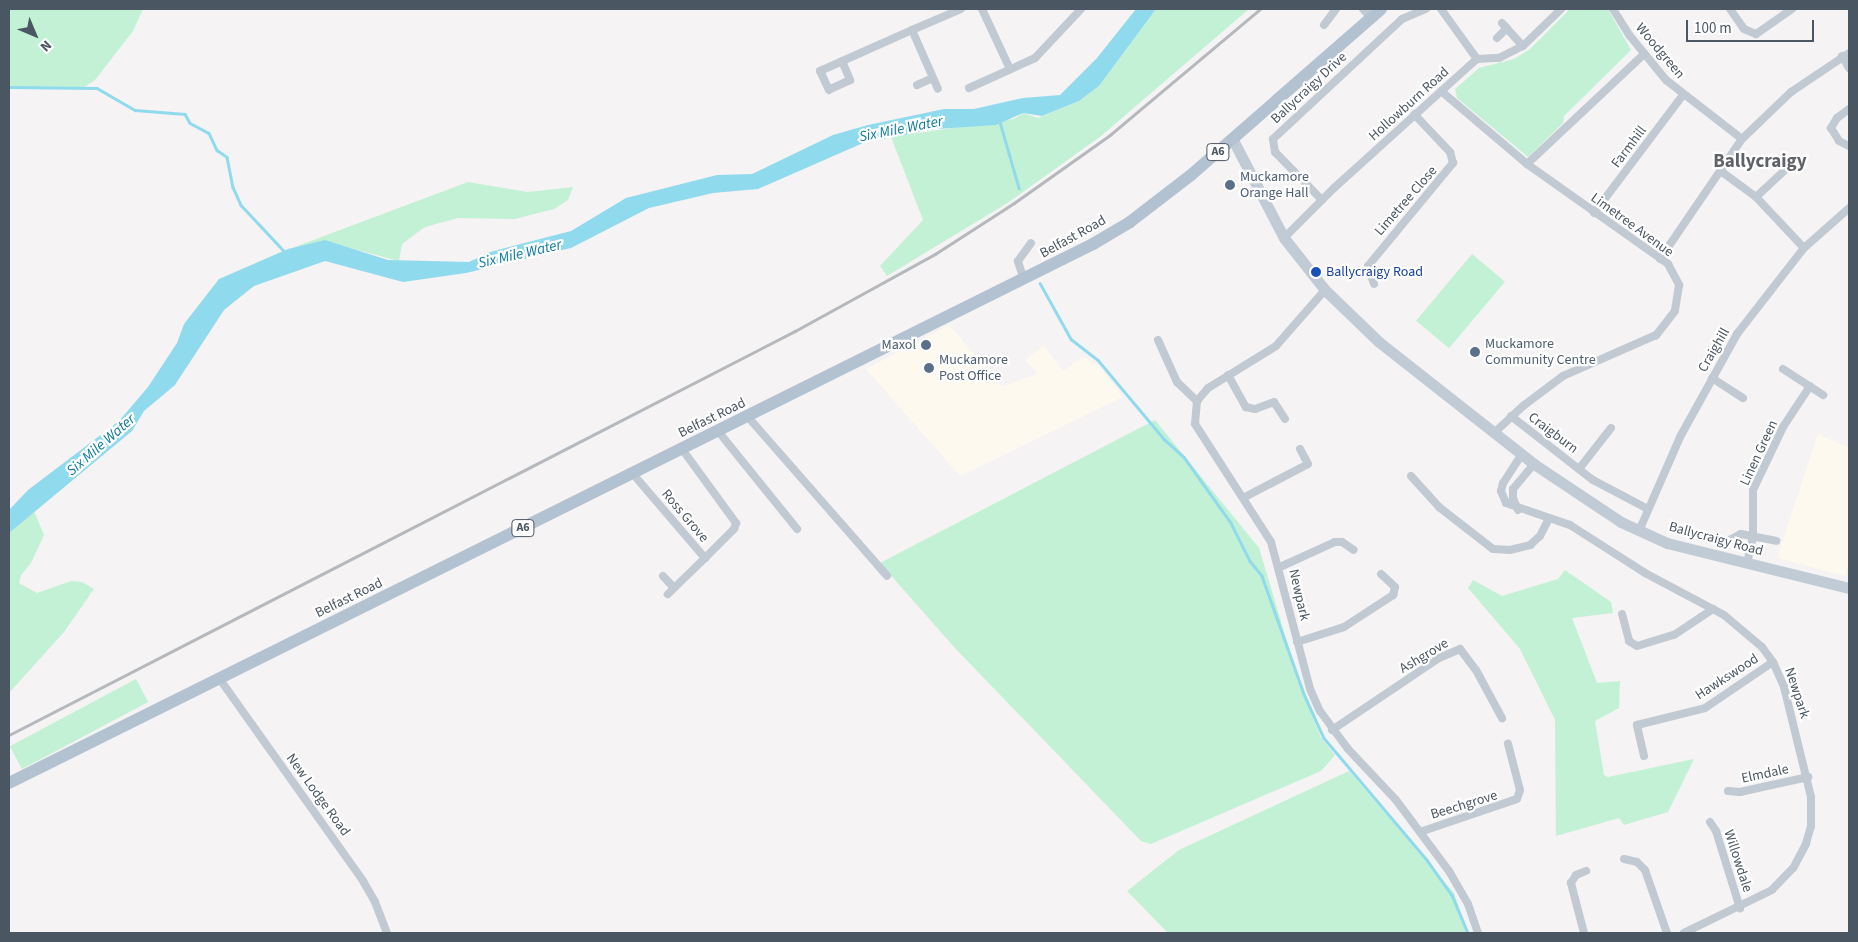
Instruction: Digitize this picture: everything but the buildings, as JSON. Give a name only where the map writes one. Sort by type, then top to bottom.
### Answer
[{"type":"main road","name":"Belfast Road","points":[[9,783],[1024,280],[1130,222],[1233,140],[1367,13],[1381,9]]},
{"type":"main road","name":"Ballycraigy Road","points":[[1233,140],[1284,238],[1324,290],[1379,342],[1534,464],[1599,509],[1639,531],[1681,548],[1849,588]]},
{"type":"street","points":[[842,62],[961,9]]},
{"type":"street","points":[[982,9],[1010,69]]},
{"type":"street","points":[[969,88],[1038,56],[1081,9]]},
{"type":"street","name":"Ballycraigy Drive","points":[[1322,200],[1275,152],[1272,140],[1402,19],[1426,9]]},
{"type":"street","points":[[1441,9],[1477,59],[1499,58],[1523,46],[1560,9]]},
{"type":"street","name":"Woodgreen","points":[[1613,9],[1644,54],[1683,95],[1742,139]]},
{"type":"street","points":[[1730,9],[1744,29],[1756,34],[1792,9]]},
{"type":"street","points":[[1324,25],[1336,15]]},
{"type":"street","points":[[1497,38],[1504,26],[1523,46]]},
{"type":"street","points":[[912,30],[938,89]]},
{"type":"street","points":[[1527,164],[1644,54]]},
{"type":"street","points":[[1660,259],[1722,172],[1742,139],[1784,98],[1846,54],[1849,68]]},
{"type":"street","name":"Hollowburn Road","points":[[1284,238],[1414,114],[1477,59]]},
{"type":"street","points":[[917,85],[933,78]]},
{"type":"street","name":"Limetree Avenue","points":[[1441,91],[1527,164],[1660,259],[1672,269],[1680,290],[1676,311],[1665,326],[1642,342],[1571,372],[1511,416],[1495,432]]},
{"type":"street","name":"Farmhill","points":[[1594,213],[1683,95]]},
{"type":"street","points":[[1849,109],[1837,118],[1831,128],[1839,141],[1849,146]]},
{"type":"street","name":"Limetree Close","points":[[1374,284],[1368,266],[1454,163],[1450,152],[1414,114]]},
{"type":"street","points":[[1756,197],[1786,170]]},
{"type":"street","points":[[1722,172],[1756,197],[1804,248]]},
{"type":"street","name":"Craighill","points":[[1639,531],[1680,437],[1712,378],[1752,313],[1804,248],[1849,208]]},
{"type":"street","points":[[1024,280],[1018,261],[1031,243]]},
{"type":"street","points":[[1158,340],[1177,382],[1197,401],[1208,388],[1276,346],[1324,290]]},
{"type":"street","points":[[1783,369],[1823,395]]},
{"type":"street","points":[[1228,375],[1246,407],[1255,409],[1274,402],[1286,420]]},
{"type":"street","points":[[1712,378],[1743,398]]},
{"type":"street","name":"Linen Green","points":[[1747,563],[1753,536],[1753,490],[1783,427],[1810,386]]},
{"type":"street","name":"Newpark","points":[[1197,401],[1194,416],[1198,433],[1266,531],[1280,567],[1310,689],[1332,730],[1420,832],[1456,882],[1478,933]]},
{"type":"street","name":"Craigburn","points":[[1511,416],[1616,494],[1648,509]]},
{"type":"street","points":[[748,417],[887,576]]},
{"type":"street","name":"Craigburn","points":[[1580,469],[1611,428]]},
{"type":"street","points":[[718,432],[797,529]]},
{"type":"street","points":[[682,449],[736,523],[734,529],[704,558]]},
{"type":"street","points":[[1243,498],[1308,464],[1300,449]]},
{"type":"street","points":[[1518,510],[1506,503],[1501,490],[1522,454]]},
{"type":"street","points":[[1518,510],[1513,498],[1513,489],[1534,464]]},
{"type":"street","name":"Ross Grove","points":[[633,474],[704,558],[668,594]]},
{"type":"street","points":[[1412,476],[1439,507],[1493,550],[1510,550],[1530,545],[1540,536],[1549,518]]},
{"type":"street","name":"Newpark","points":[[1518,510],[1549,518],[1588,535],[1645,574],[1713,609],[1748,634],[1773,662],[1784,687],[1808,777],[1811,826],[1801,855],[1772,890],[1740,908],[1684,933]]},
{"type":"street","points":[[1700,537],[1724,543],[1741,534],[1776,541]]},
{"type":"street","points":[[1280,567],[1335,542],[1342,542],[1354,550]]},
{"type":"street","points":[[1297,642],[1344,627],[1394,594],[1396,587],[1381,574]]},
{"type":"street","points":[[663,576],[674,588]]},
{"type":"street","points":[[1622,614],[1629,642],[1637,646],[1674,635],[1713,609]]},
{"type":"street","name":"Ashgrove","points":[[1332,730],[1438,658],[1460,649],[1476,670],[1502,718]]},
{"type":"street","name":"Hawkswood","points":[[1644,756],[1637,725],[1705,708],[1773,662]]},
{"type":"street","name":"New Lodge Road","points":[[219,678],[363,881],[384,920],[387,933]]},
{"type":"street","name":"Beechgrove","points":[[1420,832],[1517,799],[1520,790],[1508,744]]},
{"type":"street","name":"Elmdale","points":[[1728,791],[1740,792],[1808,777]]},
{"type":"street","name":"Willowdale","points":[[1710,822],[1716,831],[1740,908]]},
{"type":"street","points":[[1624,859],[1635,860],[1645,870],[1667,933]]},
{"type":"street","points":[[1584,933],[1571,884],[1576,875],[1586,871]]},
{"type":"shaded area","points":[[949,325],[1002,387],[1037,374],[1026,360],[1043,345],[1063,371],[1083,356],[1101,368],[1123,397],[960,476],[866,369]]},
{"type":"shaded area","points":[[1818,434],[1849,448],[1849,565],[1845,576],[1777,558]]},
{"type":"green space","points":[[9,9],[143,9],[133,31],[95,80],[83,88],[9,87]]},
{"type":"green space","points":[[1156,9],[1249,9],[1101,136],[1009,202],[887,276],[880,266],[923,220],[891,137],[1014,119],[1023,113],[1038,118],[1079,101],[1099,86]]},
{"type":"green space","points":[[1570,9],[1608,9],[1631,50],[1564,116],[1563,123],[1528,157],[1457,98],[1455,89],[1479,68],[1514,59],[1530,49]]},
{"type":"green space","points":[[468,182],[528,192],[573,187],[568,200],[554,209],[515,219],[458,218],[425,227],[402,244],[399,261],[324,241],[292,248]]},
{"type":"green space","points":[[1472,254],[1505,282],[1449,348],[1416,321]]},
{"type":"green space","points":[[1155,420],[1259,548],[1299,682],[1321,738],[1335,755],[1321,771],[1151,844],[1141,841],[954,647],[880,563]]},
{"type":"green space","points":[[34,511],[44,535],[31,563],[21,575],[19,583],[37,593],[71,581],[82,582],[94,589],[64,632],[9,693],[9,533]]},
{"type":"green space","points":[[1565,570],[1611,602],[1613,613],[1572,618],[1597,683],[1620,681],[1619,708],[1595,721],[1604,775],[1608,777],[1694,759],[1668,812],[1624,825],[1619,818],[1556,836],[1555,720],[1520,649],[1468,588],[1473,580],[1502,596],[1558,579]]},
{"type":"green space","points":[[136,679],[148,702],[22,769],[10,746]]},
{"type":"green space","points":[[1349,771],[1454,893],[1468,933],[1168,933],[1127,891],[1179,850]]},
{"type":"water","name":"Six Mile Water","points":[[1136,9],[1156,9],[1099,86],[1079,101],[1042,116],[1023,113],[996,125],[936,129],[863,143],[758,189],[713,193],[649,208],[571,248],[466,273],[403,282],[325,261],[254,286],[224,310],[175,385],[144,411],[132,431],[9,533],[9,510],[28,490],[119,421],[148,387],[177,343],[184,324],[219,279],[288,249],[325,240],[388,260],[469,262],[490,252],[571,231],[626,198],[717,175],[752,174],[833,135],[868,125],[944,109],[974,109],[1023,98],[1060,95],[1097,58]]},
{"type":"waterway","points":[[9,87],[97,88],[135,110],[185,114],[190,123],[209,133],[217,150],[227,157],[233,187],[241,205],[285,252]]},
{"type":"waterway","points":[[1000,122],[1019,188]]},
{"type":"waterway","points":[[1040,283],[1071,339],[1098,360],[1164,439],[1184,457],[1231,523],[1250,561],[1262,576],[1304,694],[1324,738],[1427,860],[1452,895],[1468,933]]},
{"type":"railway","points":[[9,735],[795,331],[935,254],[1014,203],[1110,135],[1260,9]]},
{"type":"place","name":"Muckamore Orange Hall","points":[[1230,185]]},
{"type":"place","name":"Ballycraigy Road","points":[[1316,272]]},
{"type":"place","name":"Maxol","points":[[926,345]]},
{"type":"place","name":"Muckamore Community Centre","points":[[1475,352]]},
{"type":"place","name":"Muckamore Post Office","points":[[929,368]]},
{"type":"district","name":"Ballycraigy","points":[[1760,162]]}]
